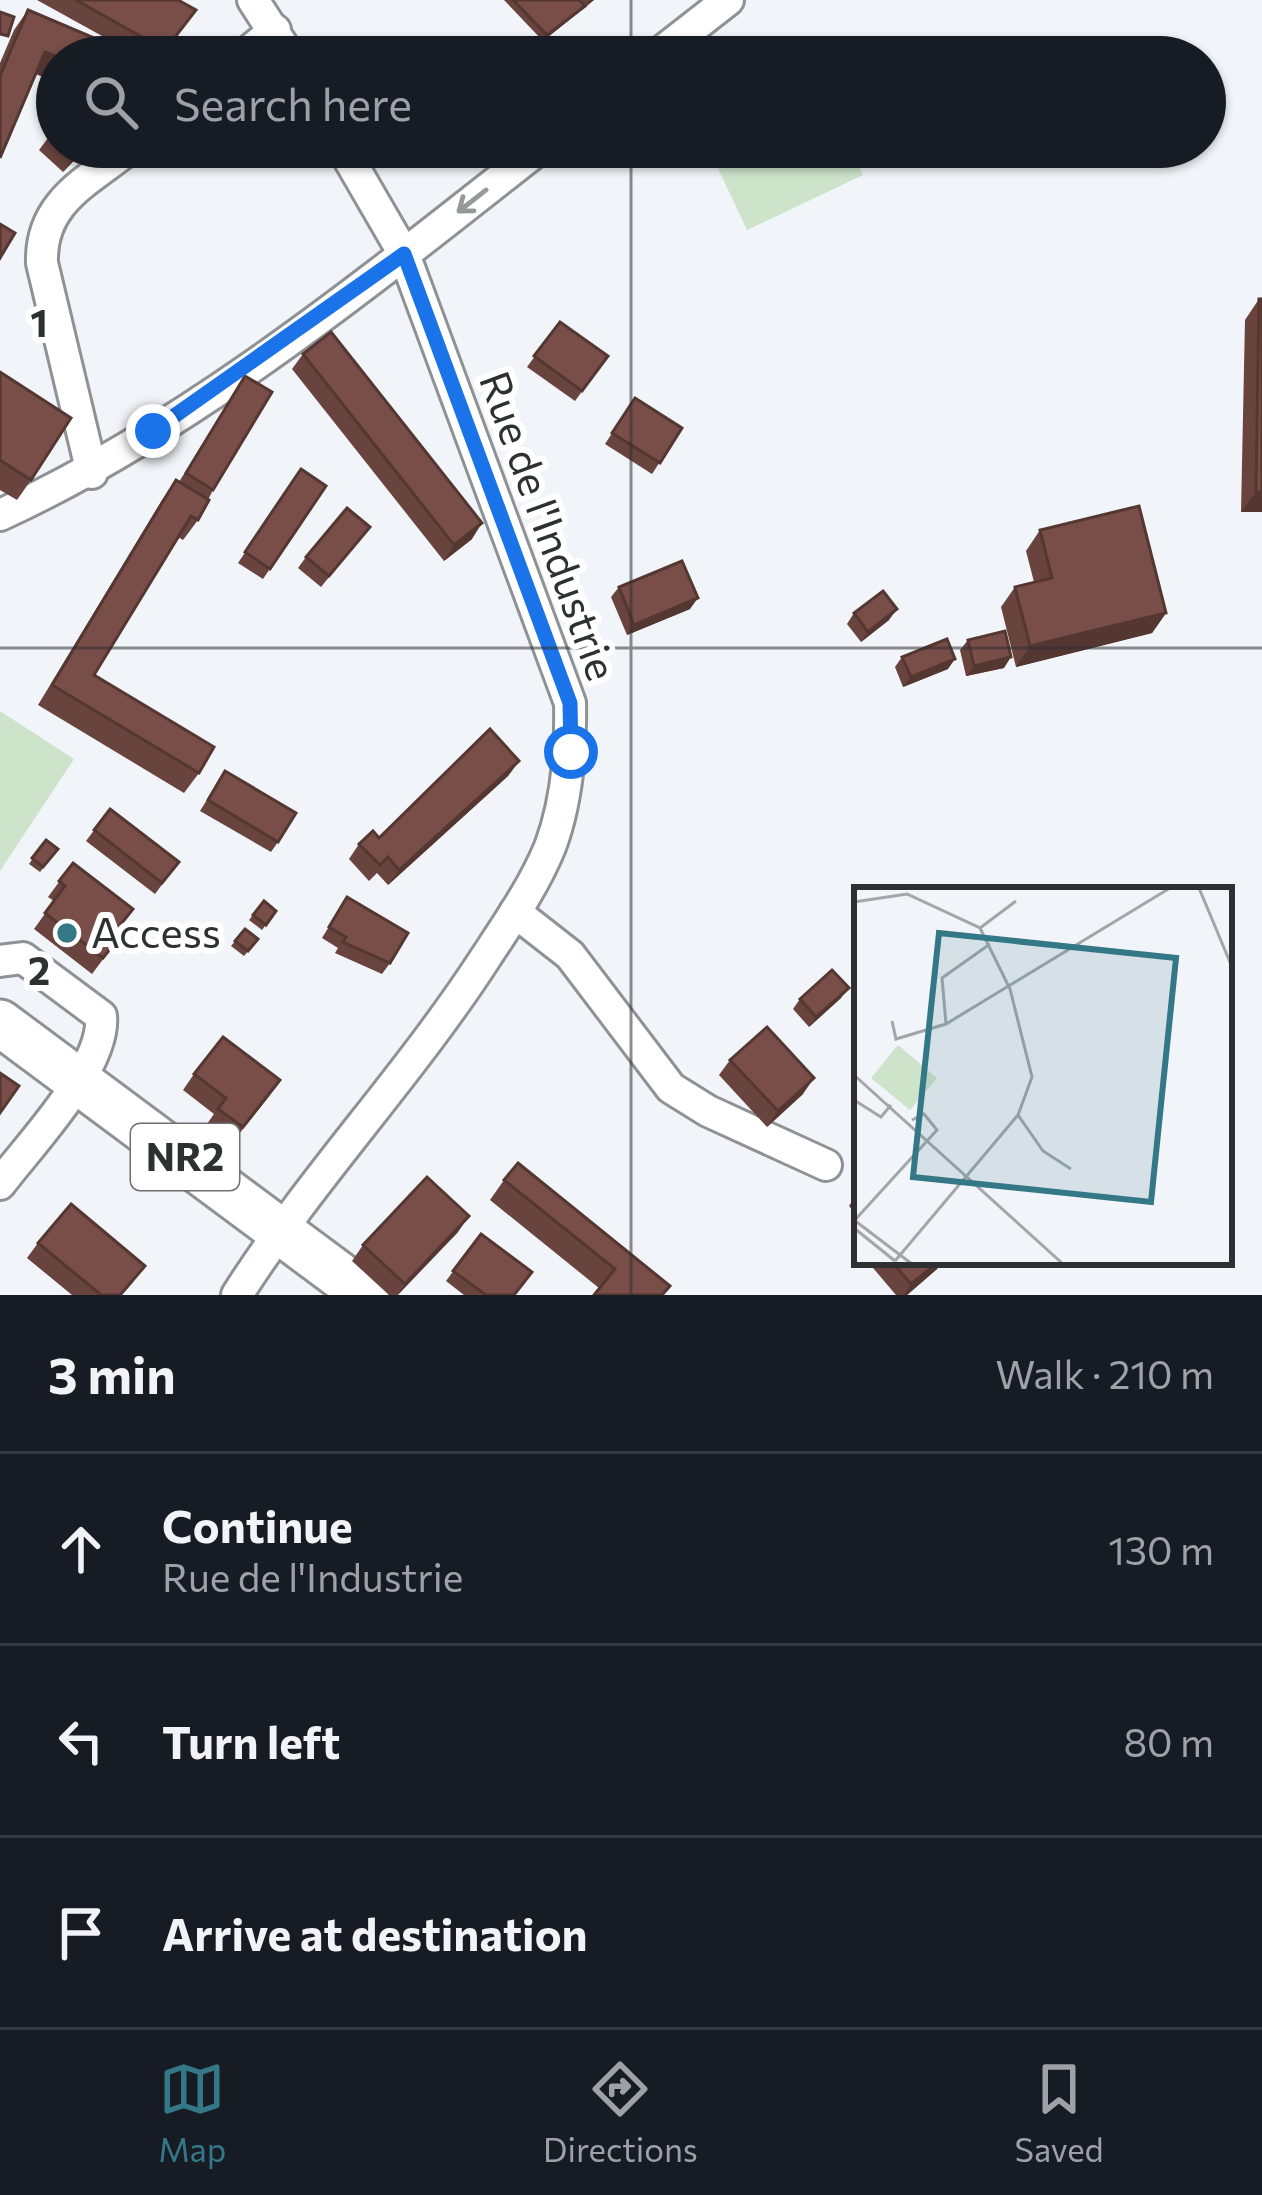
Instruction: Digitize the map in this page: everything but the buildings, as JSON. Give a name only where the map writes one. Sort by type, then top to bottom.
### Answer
[{"type":"highway","name":"NR2","points":[[0,1023],[366,1295]]},
{"type":"street","points":[[253,0],[277,36]]},
{"type":"street","points":[[682,36],[728,0]]},
{"type":"street","points":[[92,473],[42,263],[41,232],[58,206],[105,168]]},
{"type":"street","name":"Rue de l'Industrie","points":[[237,1295],[280,1227],[395,1088],[515,912],[550,845],[571,752],[570,703],[404,254],[354,168]]},
{"type":"street","points":[[0,515],[92,473],[404,254],[514,168]]},
{"type":"street","points":[[515,912],[570,955],[671,1088],[708,1112],[826,1165]]},
{"type":"street","points":[[0,961],[23,958],[101,1016],[103,1032],[80,1079],[0,1184]]},
{"type":"green space","points":[[718,168],[860,168],[863,175],[747,230]]},
{"type":"green space","points":[[0,711],[74,759],[0,871]]},
{"type":"place","name":"Access","points":[[67,933]]},
{"type":"route","points":[[153,431],[404,254],[570,703],[571,752]]}]
